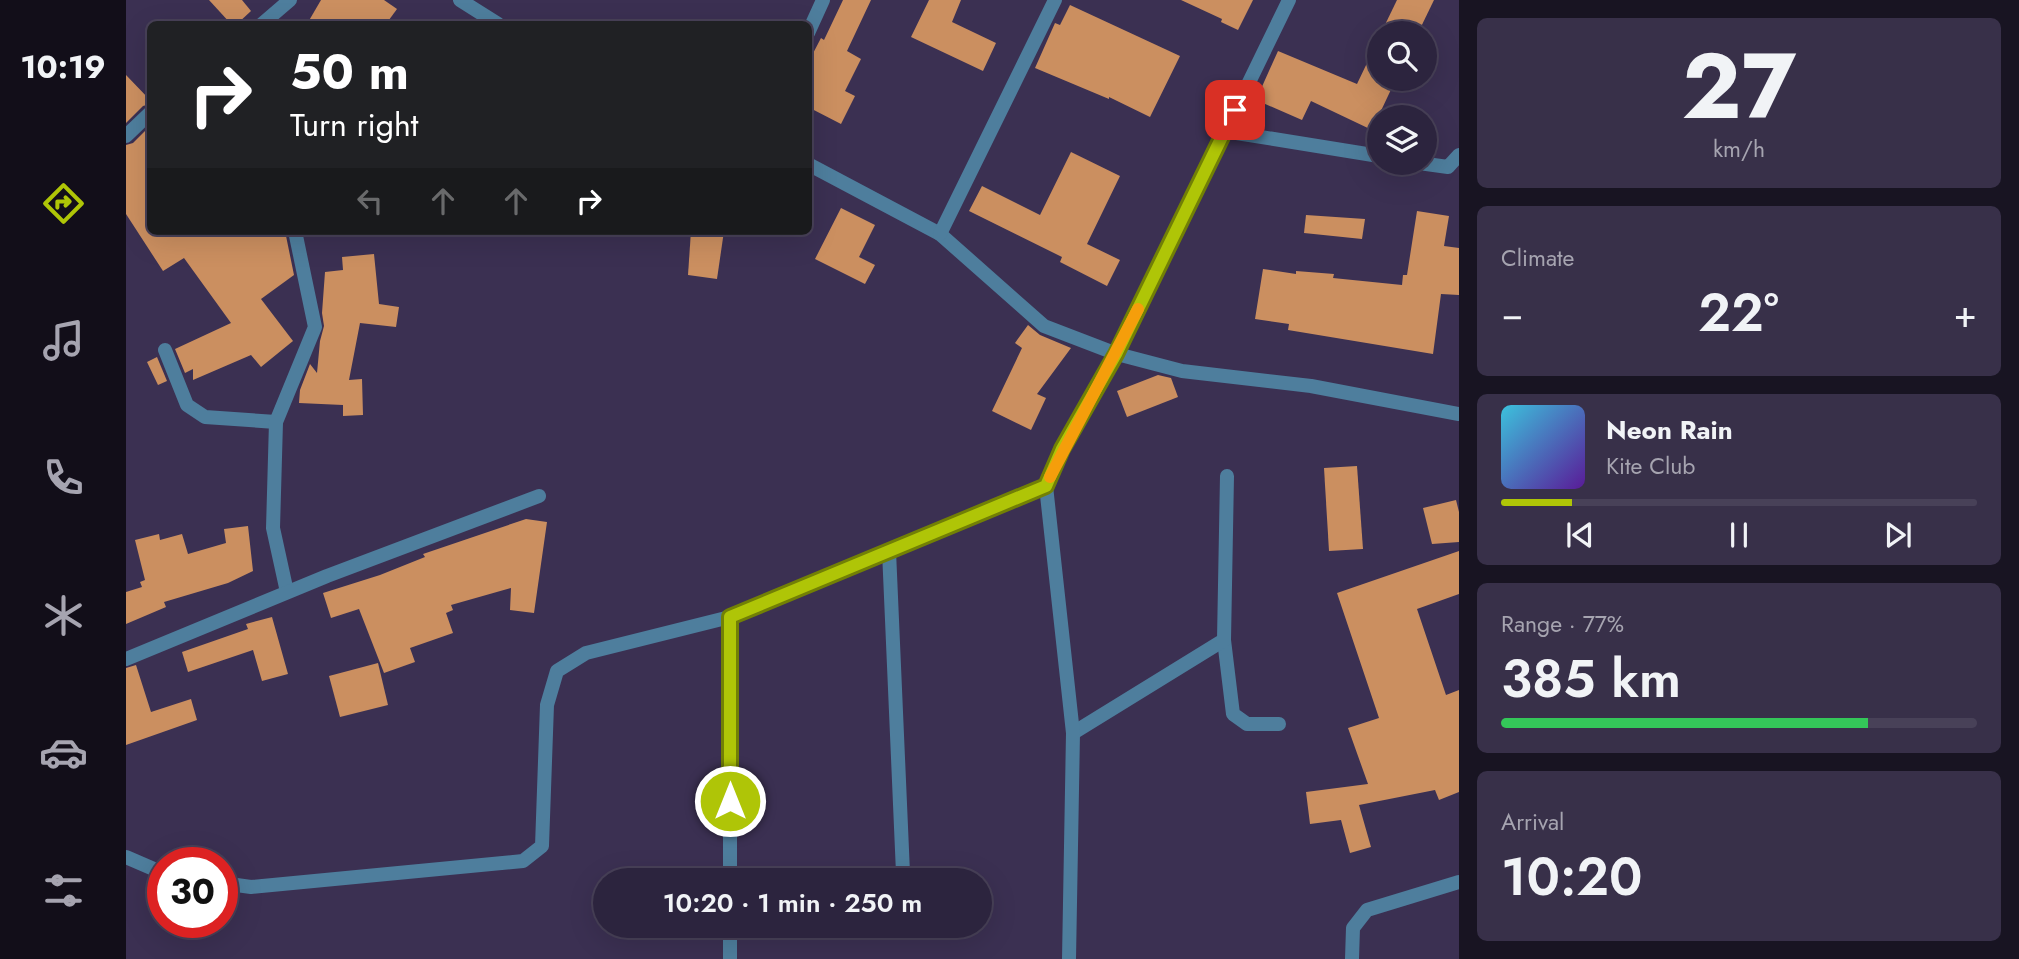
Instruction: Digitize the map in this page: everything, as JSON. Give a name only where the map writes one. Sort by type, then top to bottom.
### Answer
[{"type":"street","points":[[460,0],[493,21]]},
{"type":"street","points":[[812,24],[823,0]]},
{"type":"street","points":[[940,234],[1055,0]]},
{"type":"street","points":[[1069,959],[1073,733],[1046,486],[1062,449],[1116,354],[1289,0]]},
{"type":"street","points":[[266,21],[287,4]]},
{"type":"street","points":[[283,21],[287,4]]},
{"type":"street","points":[[126,136],[147,116]]},
{"type":"street","points":[[1224,131],[1367,154]]},
{"type":"street","points":[[1437,165],[1448,167],[1459,155]]},
{"type":"street","points":[[812,166],[940,234],[1044,326],[1116,354],[1182,371],[1311,386],[1459,414]]},
{"type":"street","points":[[287,592],[273,527],[276,422],[315,327],[296,235]]},
{"type":"street","points":[[165,350],[187,405],[205,417],[276,422]]},
{"type":"street","points":[[1227,476],[1224,640],[1233,714],[1247,724],[1279,724]]},
{"type":"street","points":[[238,885],[251,887],[523,861],[542,846],[547,705],[557,671],[586,653],[730,617],[1046,486]]},
{"type":"street","points":[[126,659],[287,592],[539,496]]},
{"type":"street","points":[[889,551],[903,868]]},
{"type":"street","points":[[730,617],[730,868]]},
{"type":"street","points":[[1073,733],[1224,640]]},
{"type":"street","points":[[126,857],[147,866]]},
{"type":"street","points":[[1352,959],[1353,928],[1367,910],[1459,882]]},
{"type":"street","points":[[730,938],[730,959]]},
{"type":"building","points":[[209,0],[242,0],[251,11],[240,21],[228,21]]},
{"type":"building","points":[[321,0],[384,0],[397,9],[388,21],[309,21]]},
{"type":"building","points":[[843,0],[871,0],[847,51],[861,59],[845,91],[855,96],[841,124],[812,109],[812,55],[821,38],[824,40]]},
{"type":"building","points":[[929,0],[961,0],[952,22],[996,43],[983,71],[911,37]]},
{"type":"building","points":[[1181,0],[1253,0],[1238,30],[1221,22],[1222,19]]},
{"type":"building","points":[[1397,0],[1434,0],[1424,21],[1387,21]]},
{"type":"building","points":[[1070,5],[1180,56],[1150,117],[1109,97],[1035,68],[1055,23],[1060,25]]},
{"type":"building","points":[[1278,51],[1357,84],[1367,63],[1367,91],[1390,91],[1384,105],[1367,105],[1367,128],[1311,101],[1302,120],[1256,100]]},
{"type":"building","points":[[126,75],[147,97],[147,105],[126,123]]},
{"type":"building","points":[[147,129],[147,235],[286,235],[294,275],[261,299],[293,341],[261,367],[251,355],[193,380],[193,369],[185,373],[175,349],[231,323],[184,258],[163,271],[126,214],[126,145],[133,143]]},
{"type":"building","points":[[1071,152],[1120,176],[1087,244],[1120,260],[1107,286],[1060,262],[1062,257],[969,211],[982,186],[1040,215]]},
{"type":"building","points":[[841,208],[875,225],[859,257],[875,265],[865,284],[815,259]]},
{"type":"building","points":[[1417,211],[1449,216],[1444,246],[1459,248],[1459,295],[1441,294],[1433,354],[1288,330],[1289,324],[1255,319],[1263,269],[1296,274],[1296,271],[1334,274],[1333,278],[1402,285],[1403,275],[1407,275]]},
{"type":"building","points":[[1306,215],[1365,219],[1362,239],[1304,233]]},
{"type":"building","points":[[691,235],[723,235],[717,279],[688,275]]},
{"type":"building","points":[[374,254],[379,304],[399,307],[396,327],[360,323],[349,380],[362,379],[363,415],[343,416],[343,405],[299,403],[300,390],[310,364],[317,373],[324,326],[322,313],[325,272],[343,270],[342,257]]},
{"type":"building","points":[[1028,325],[1040,335],[1071,348],[1037,394],[1046,398],[1031,430],[992,411],[1022,348],[1015,343]]},
{"type":"building","points":[[157,357],[167,381],[158,385],[147,362]]},
{"type":"building","points":[[1158,375],[1171,378],[1178,397],[1127,417],[1117,391]]},
{"type":"building","points":[[1357,466],[1363,549],[1329,551],[1324,468]]},
{"type":"building","points":[[1456,500],[1459,512],[1459,542],[1432,544],[1423,508]]},
{"type":"building","points":[[526,519],[547,522],[534,613],[510,610],[511,588],[451,605],[453,610],[446,613],[453,633],[410,648],[415,662],[384,673],[359,609],[331,618],[323,593],[380,575],[425,557],[423,554]]},
{"type":"building","points":[[248,526],[253,571],[228,583],[164,602],[166,607],[126,624],[126,592],[142,587],[140,582],[145,580],[135,540],[159,534],[160,540],[182,534],[188,554],[226,543],[224,529]]},
{"type":"building","points":[[1459,551],[1459,594],[1417,609],[1446,695],[1459,690],[1459,792],[1439,800],[1435,790],[1359,805],[1371,847],[1350,853],[1341,820],[1310,824],[1306,792],[1368,784],[1348,728],[1379,718],[1337,593]]},
{"type":"building","points":[[272,617],[288,674],[262,681],[253,650],[188,672],[182,652],[248,629],[246,624]]},
{"type":"building","points":[[378,663],[388,705],[340,717],[329,676]]},
{"type":"building","points":[[136,665],[151,712],[191,699],[197,720],[126,745],[126,668]]},
{"type":"slow traffic","points":[[1050,477],[1062,449],[1116,354],[1138,309]]},
{"type":"route","points":[[730,801],[730,617],[1046,486],[1062,449],[1116,354],[1235,110]]}]
